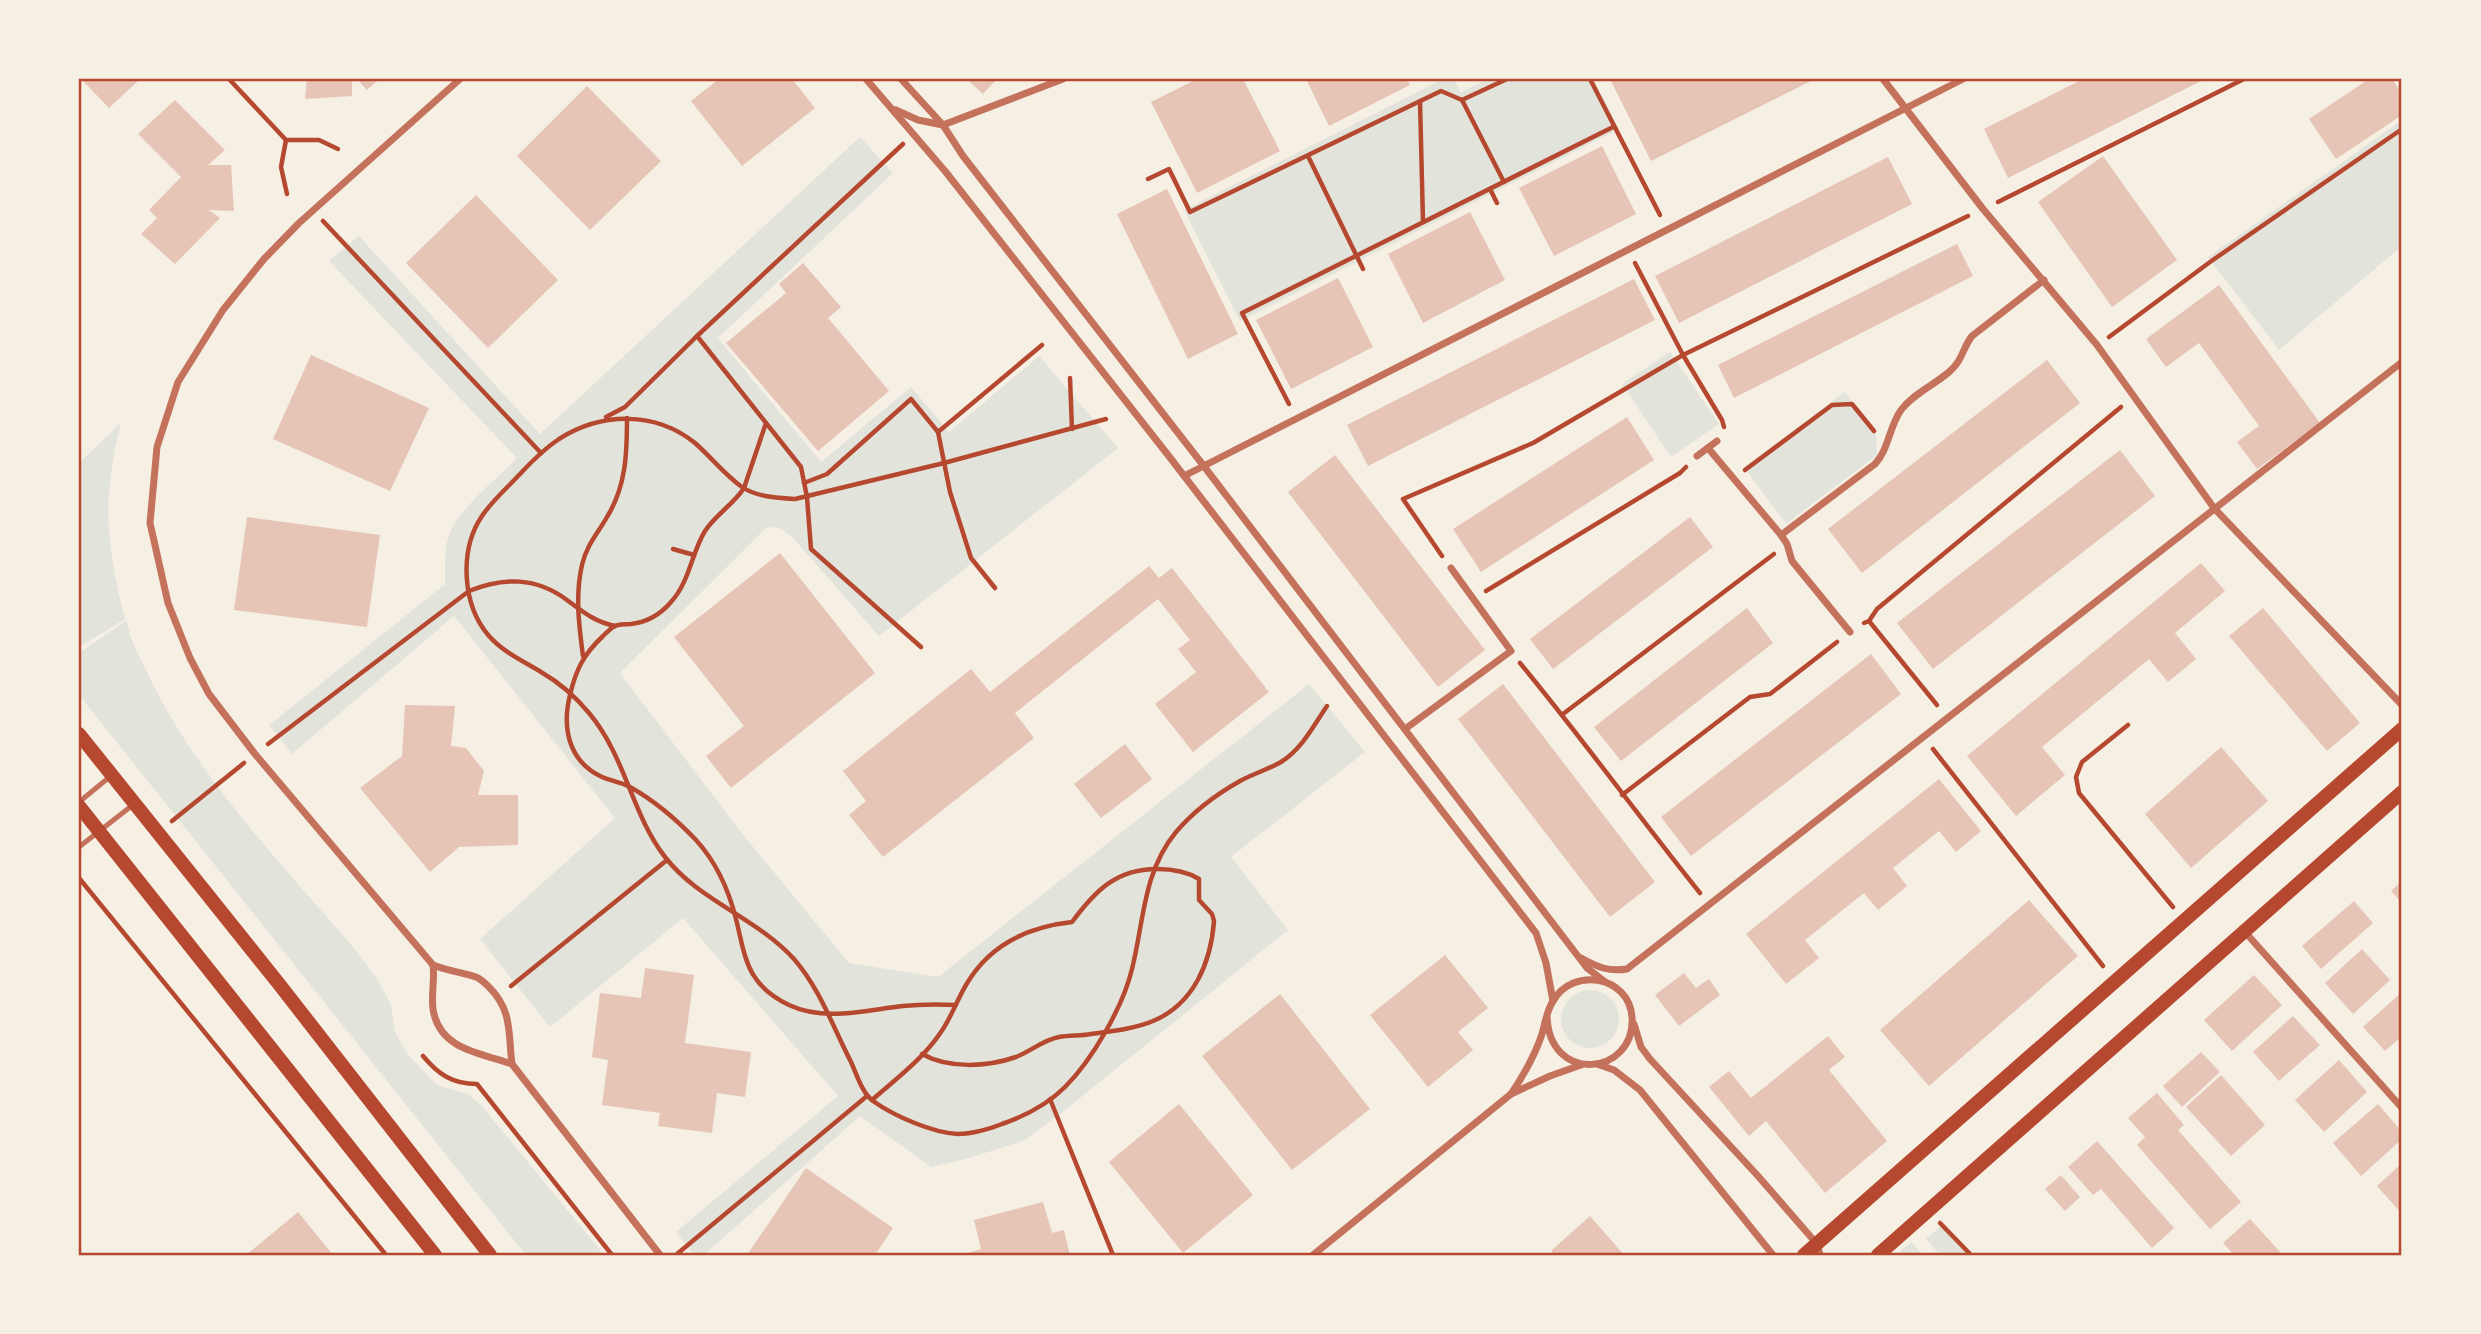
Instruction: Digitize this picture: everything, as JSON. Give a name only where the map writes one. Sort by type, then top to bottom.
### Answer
[{"type":"main road","points":[[1804,1255],[1818,1250],[2402,729]]},
{"type":"main road","points":[[79,734],[490,1255]]},
{"type":"main road","points":[[1878,1255],[2402,792]]},
{"type":"main road","points":[[79,804],[435,1255]]},
{"type":"street","points":[[460,79],[313,210],[264,259],[223,310],[178,382],[157,447],[150,523],[168,603],[209,694],[255,754],[433,965],[450,972],[479,977],[498,996],[506,1010],[512,1064],[660,1255]]},
{"type":"street","points":[[866,79],[954,181],[1535,933],[1546,963],[1553,1001]]},
{"type":"street","points":[[901,79],[943,125],[963,156],[1587,968],[1617,988],[1627,999],[1641,1047],[1650,1059],[1750,1167],[1818,1250]]},
{"type":"street","points":[[892,107],[918,120],[943,125],[1063,79]]},
{"type":"street","points":[[1883,79],[1983,209],[2097,345],[2214,508],[2402,705]]},
{"type":"street","points":[[1184,476],[1963,79]]},
{"type":"street","points":[[1781,535],[1875,464],[1881,457],[1902,409],[1910,400],[1950,372],[1963,356],[1966,344],[1972,336],[2044,280]]},
{"type":"street","points":[[1578,956],[1598,968],[1614,971],[1627,969],[2402,362]]},
{"type":"street","points":[[1697,456],[1717,441]]},
{"type":"street","points":[[1708,448],[1781,535],[1787,544],[1791,561],[1850,632]]},
{"type":"street","points":[[1405,729],[1511,651],[1451,568]]},
{"type":"street","points":[[2245,932],[2402,1108]]},
{"type":"street","points":[[433,965],[434,1012],[447,1038],[460,1048],[512,1064]]},
{"type":"street","points":[[1511,1094],[1526,1070],[1553,1001],[1562,989],[1589,979],[1604,981]]},
{"type":"street","points":[[1547,1015],[1551,1041],[1559,1052],[1570,1060],[1597,1064],[1609,1060],[1629,1041],[1633,1028],[1632,1013]]},
{"type":"street","points":[[1313,1255],[1511,1094],[1558,1072],[1583,1064]]},
{"type":"street","points":[[1597,1064],[1614,1070],[1640,1090],[1773,1255]]},
{"type":"lane","points":[[79,804],[111,775]]},
{"type":"lane","points":[[79,847],[135,804]]},
{"type":"path","points":[[229,79],[286,140],[319,140],[338,149]]},
{"type":"path","points":[[1462,100],[1507,79]]},
{"type":"path","points":[[1590,79],[1668,229]]},
{"type":"path","points":[[1451,568],[1403,499],[1533,443],[1683,355],[2244,79]]},
{"type":"path","points":[[1148,179],[1169,169],[1190,212],[1441,91],[1462,100],[1504,182]]},
{"type":"path","points":[[1420,102],[1423,222]]},
{"type":"path","points":[[1297,419],[1242,313],[1613,127]]},
{"type":"path","points":[[2097,345],[2210,262],[2402,129]]},
{"type":"path","points":[[914,134],[697,336],[625,407],[561,438],[541,453],[483,514],[473,533],[468,551],[469,591],[477,617],[488,635],[504,650],[570,692],[591,714],[611,742],[645,826],[667,860],[696,887],[768,935],[792,957],[814,985],[870,1098],[919,1124],[958,1134],[999,1126],[1039,1108],[1065,1088],[1104,1032],[1132,970],[1145,895],[1153,869],[1175,833],[1219,793],[1282,761],[1297,748],[1327,706]]},
{"type":"path","points":[[286,140],[281,167],[287,194]]},
{"type":"path","points":[[1308,156],[1363,269]]},
{"type":"path","points":[[1490,189],[1497,203]]},
{"type":"path","points":[[313,210],[541,453]]},
{"type":"path","points":[[1628,250],[1683,355],[1723,420],[1724,431],[1717,441]]},
{"type":"path","points":[[697,336],[801,467],[807,497],[811,549],[920,647]]},
{"type":"path","points":[[938,432],[1042,345]]},
{"type":"path","points":[[1070,378],[1072,429]]},
{"type":"path","points":[[1622,795],[1750,698],[1770,694],[1850,632],[1869,621],[1877,609],[2134,396]]},
{"type":"path","points":[[804,483],[827,474],[911,399],[938,432],[950,492],[971,558],[995,589]]},
{"type":"path","points":[[1734,478],[1832,405],[1852,404],[1885,446]]},
{"type":"path","points":[[627,418],[627,453],[621,490],[585,555],[579,582],[578,610],[583,656],[570,692],[567,726],[577,757],[594,772],[629,787],[674,818],[701,846],[723,881],[745,960],[753,975],[775,997],[803,1010],[845,1014],[919,1005],[956,1005]]},
{"type":"path","points":[[603,419],[644,420],[681,433],[744,488],[775,498],[807,497],[1106,419]]},
{"type":"path","points":[[158,833],[255,754],[469,591],[504,581],[530,582],[552,590],[578,610],[606,624],[615,626],[643,623],[656,616],[681,589],[694,555],[713,519],[744,488],[766,423]]},
{"type":"path","points":[[1473,598],[1681,473],[1697,456]]},
{"type":"path","points":[[1563,714],[1787,544]]},
{"type":"path","points":[[673,549],[694,555]]},
{"type":"path","points":[[1869,621],[1949,719]]},
{"type":"path","points":[[583,656],[615,626]]},
{"type":"path","points":[[1511,651],[1563,714],[1622,795],[1710,906]]},
{"type":"path","points":[[2128,725],[2081,762],[2076,777],[2079,793],[2185,921]]},
{"type":"path","points":[[1924,738],[2116,982]]},
{"type":"path","points":[[511,986],[667,860]]},
{"type":"path","points":[[675,1255],[922,1054],[942,1031],[978,966],[991,952],[1034,929],[1072,922],[1088,900],[1102,887],[1140,869],[1183,871],[1199,879],[1199,900],[1212,914],[1214,921],[1207,964],[1186,996],[1157,1020],[1130,1028],[1059,1037],[1015,1057],[985,1063],[948,1064],[922,1054]]},
{"type":"path","points":[[79,878],[386,1255]]},
{"type":"path","points":[[423,1056],[444,1077],[454,1082],[477,1084],[612,1255]]},
{"type":"path","points":[[1051,1099],[1112,1255]]},
{"type":"path","points":[[1929,1210],[1971,1255]]},
{"type":"shaded area","points":[[1443,79],[1454,79],[1461,92],[1488,79],[1593,79],[1619,129],[1240,321],[1184,210]]},
{"type":"shaded area","points":[[2402,120],[2402,246],[2279,350],[2208,257]]},
{"type":"shaded area","points":[[860,137],[893,173],[718,338],[821,462],[911,387],[949,432],[1039,356],[1118,448],[879,636],[792,537],[779,528],[767,527],[620,673],[740,831],[849,963],[938,977],[1309,684],[1365,752],[1231,857],[1288,930],[1064,1111],[1023,1141],[931,1167],[860,1116],[704,1255],[694,1255],[676,1232],[838,1096],[683,918],[550,1027],[480,939],[615,818],[454,616],[292,754],[269,725],[445,584],[446,547],[454,525],[469,504],[517,458],[329,261],[359,236],[540,434]]},
{"type":"shaded area","points":[[1670,352],[1719,424],[1671,457],[1622,384]]},
{"type":"shaded area","points":[[1845,392],[1876,434],[1877,455],[1786,524],[1744,467]]},
{"type":"shaded area","points":[[121,423],[111,475],[109,521],[110,544],[125,619],[79,647],[79,463]]},
{"type":"shaded area","points":[[127,620],[132,641],[148,674],[191,749],[244,820],[358,953],[379,982],[391,1005],[395,1032],[408,1055],[437,1085],[468,1094],[482,1106],[604,1255],[526,1255],[79,695],[79,653]]},
{"type":"shaded area","points":[[1584,990],[1596,990],[1611,998],[1619,1013],[1619,1025],[1611,1040],[1596,1048],[1584,1048],[1569,1040],[1561,1025],[1561,1013],[1569,998]]},
{"type":"shaded area","points":[[1942,1225],[1971,1255],[1940,1255],[1926,1239]]},
{"type":"shaded area","points":[[1911,1242],[1923,1255],[1896,1255]]},
{"type":"building","points":[[81,79],[140,79],[109,108]]},
{"type":"building","points":[[307,79],[352,79],[352,96],[305,99]]},
{"type":"building","points":[[357,79],[379,79],[367,90]]},
{"type":"building","points":[[719,79],[792,79],[815,108],[742,166],[691,101]]},
{"type":"building","points":[[967,79],[997,79],[983,94]]},
{"type":"building","points":[[1197,79],[1243,79],[1280,151],[1197,193],[1151,102]]},
{"type":"building","points":[[1306,79],[1407,79],[1410,85],[1329,126]]},
{"type":"building","points":[[1815,79],[1651,161],[1611,81]]},
{"type":"building","points":[[2083,79],[2205,79],[2008,178],[1984,129]]},
{"type":"building","points":[[2369,79],[2392,79],[2402,94],[2402,115],[2336,159],[2309,119]]},
{"type":"building","points":[[587,86],[661,161],[590,230],[517,156]]},
{"type":"building","points":[[175,100],[225,150],[208,165],[231,165],[234,211],[209,210],[220,218],[175,264],[141,234],[157,218],[149,210],[181,177],[138,134]]},
{"type":"building","points":[[1602,146],[1636,214],[1554,256],[1519,188]]},
{"type":"building","points":[[2103,156],[2177,260],[2112,307],[2038,202]]},
{"type":"building","points":[[1888,157],[1912,204],[1679,323],[1655,276]]},
{"type":"building","points":[[1167,189],[1238,334],[1188,359],[1117,214]]},
{"type":"building","points":[[476,195],[558,280],[488,348],[406,263]]},
{"type":"building","points":[[1470,212],[1505,280],[1423,323],[1388,254]]},
{"type":"building","points":[[1957,244],[1973,276],[1734,398],[1718,365]]},
{"type":"building","points":[[803,263],[841,307],[828,318],[889,391],[818,451],[726,343],[786,293],[779,284]]},
{"type":"building","points":[[1338,278],[1373,347],[1291,389],[1256,320]]},
{"type":"building","points":[[1634,279],[1655,320],[1368,466],[1347,425]]},
{"type":"building","points":[[2219,285],[2320,423],[2257,469],[2237,442],[2259,426],[2199,343],[2166,367],[2146,339]]},
{"type":"building","points":[[311,355],[429,408],[390,491],[273,439]]},
{"type":"building","points":[[2047,360],[2080,403],[1862,573],[1828,529]]},
{"type":"building","points":[[1627,417],[1654,460],[1481,572],[1453,529]]},
{"type":"building","points":[[2120,450],[2155,496],[1933,669],[1897,623]]},
{"type":"building","points":[[1335,455],[1485,650],[1438,687],[1288,492]]},
{"type":"building","points":[[247,517],[380,535],[367,627],[234,610]]},
{"type":"building","points":[[1690,517],[1713,547],[1553,669],[1530,639]]},
{"type":"building","points":[[780,553],[875,673],[731,788],[706,756],[744,726],[674,637]]},
{"type":"building","points":[[2201,563],[2225,591],[2175,633],[2196,659],[2168,682],[2149,659],[2042,747],[2065,775],[2016,816],[1967,756]]},
{"type":"building","points":[[1149,566],[1159,578],[1172,568],[1269,692],[1193,752],[1155,704],[1196,672],[1178,649],[1190,640],[1158,599],[1015,713],[1034,738],[883,857],[849,815],[866,801],[843,771],[971,669],[990,692]]},
{"type":"building","points":[[1747,608],[1773,643],[1621,761],[1594,727]]},
{"type":"building","points":[[2263,608],[2360,723],[2327,751],[2229,636]]},
{"type":"building","points":[[1871,654],[1901,694],[1691,856],[1661,817]]},
{"type":"building","points":[[1503,684],[1655,882],[1610,917],[1458,719]]},
{"type":"building","points":[[405,705],[455,706],[451,746],[466,748],[484,771],[478,795],[518,795],[518,845],[459,847],[430,872],[360,788],[402,756]]},
{"type":"building","points":[[1125,744],[1152,779],[1101,818],[1074,784]]},
{"type":"building","points":[[2221,747],[2268,801],[2191,868],[2145,814]]},
{"type":"building","points":[[1939,779],[1981,831],[1956,852],[1939,831],[1893,868],[1907,886],[1878,910],[1864,893],[1805,940],[1819,958],[1786,984],[1746,934]]},
{"type":"building","points":[[2402,881],[2402,903],[2391,891]]},
{"type":"building","points":[[2029,900],[2078,956],[1929,1086],[1880,1030]]},
{"type":"building","points":[[2354,901],[2373,923],[2321,969],[2302,946]]},
{"type":"building","points":[[2362,949],[2390,980],[2353,1014],[2325,983]]},
{"type":"building","points":[[1445,955],[1488,1008],[1458,1032],[1473,1050],[1428,1087],[1370,1015]]},
{"type":"building","points":[[645,968],[694,975],[685,1043],[751,1052],[745,1097],[717,1093],[712,1133],[658,1126],[660,1113],[602,1105],[608,1060],[592,1057],[600,993],[641,998]]},
{"type":"building","points":[[1684,973],[1696,988],[1709,979],[1720,995],[1679,1026],[1655,995]]},
{"type":"building","points":[[2254,975],[2282,1005],[2232,1051],[2204,1020]]},
{"type":"building","points":[[2402,992],[2402,1036],[2385,1051],[2363,1027]]},
{"type":"building","points":[[1280,994],[1370,1109],[1292,1170],[1202,1056]]},
{"type":"building","points":[[2293,1016],[2320,1045],[2279,1081],[2253,1052]]},
{"type":"building","points":[[1828,1036],[1845,1057],[1829,1070],[1887,1141],[1825,1193],[1766,1121],[1749,1136],[1709,1087],[1729,1071],[1751,1098]]},
{"type":"building","points":[[2201,1052],[2220,1072],[2182,1107],[2163,1086]]},
{"type":"building","points":[[2339,1060],[2367,1092],[2324,1132],[2295,1100]]},
{"type":"building","points":[[2221,1075],[2265,1125],[2231,1156],[2186,1107]]},
{"type":"building","points":[[2157,1093],[2184,1125],[2178,1130],[2241,1202],[2210,1229],[2137,1145],[2145,1137],[2128,1118]]},
{"type":"building","points":[[1179,1104],[1253,1195],[1183,1253],[1109,1162]]},
{"type":"building","points":[[2378,1104],[2402,1132],[2402,1139],[2361,1176],[2333,1143]]},
{"type":"building","points":[[2097,1141],[2174,1228],[2152,1248],[2101,1189],[2093,1195],[2068,1167]]},
{"type":"building","points":[[2402,1163],[2402,1214],[2377,1186]]},
{"type":"building","points":[[806,1168],[893,1228],[875,1255],[747,1255]]},
{"type":"building","points":[[2061,1175],[2080,1197],[2065,1211],[2045,1189]]},
{"type":"building","points":[[1043,1202],[1052,1233],[1064,1230],[1070,1255],[961,1255],[981,1249],[974,1220]]},
{"type":"building","points":[[298,1212],[333,1255],[246,1255]]},
{"type":"building","points":[[1590,1216],[1624,1255],[1555,1255],[1551,1251]]},
{"type":"building","points":[[2250,1219],[2283,1255],[2234,1255],[2223,1243]]}]
